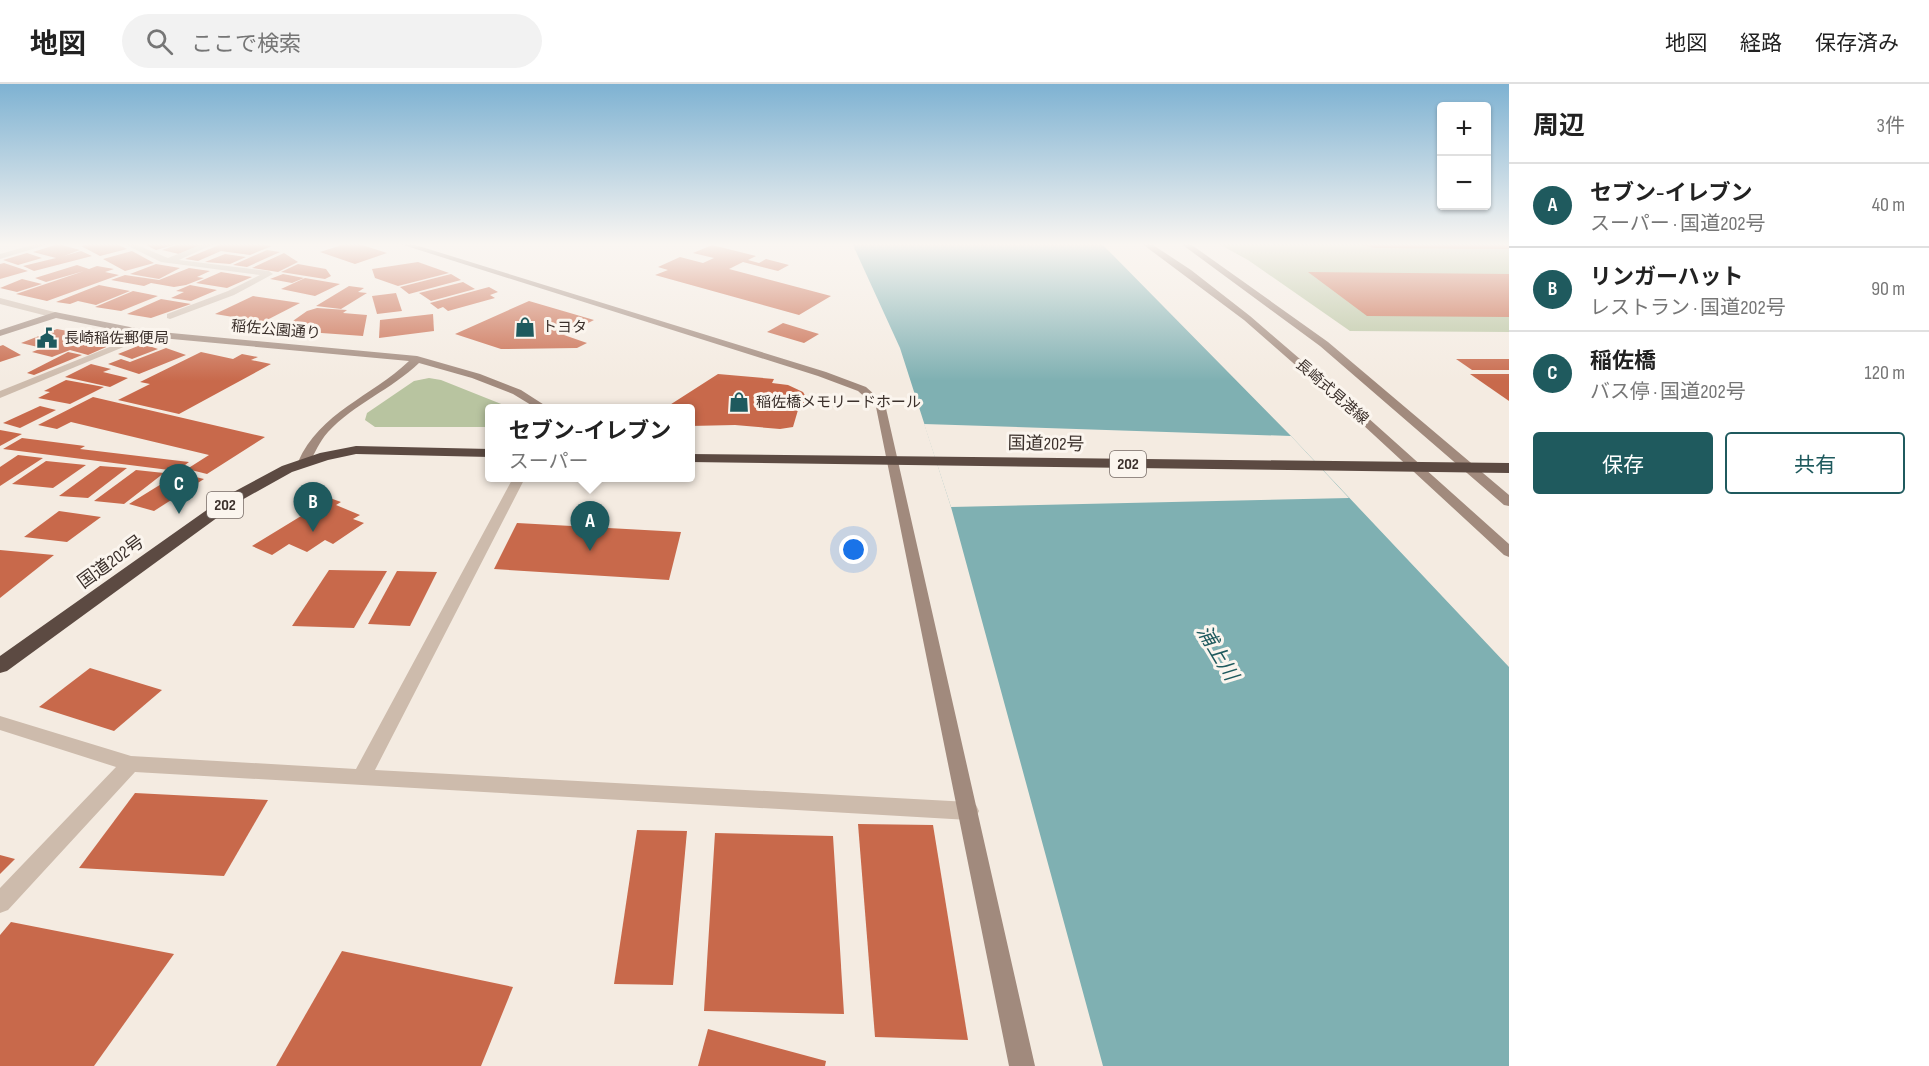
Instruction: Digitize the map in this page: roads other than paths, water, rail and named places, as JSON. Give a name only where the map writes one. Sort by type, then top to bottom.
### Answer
[{"type":"highway","name":"国道202号","points":[[0,666],[234,498],[264,480],[304,462],[367,449],[485,453]]},
{"type":"highway","name":"国道202号","points":[[695,458],[1320,466],[1412,465],[1509,468]]},
{"type":"street","points":[[170,316],[239,289]]},
{"type":"street","points":[[548,289],[822,374],[862,389],[881,406],[1022,1066]]},
{"type":"street","name":"長崎式見港線","points":[[1209,289],[1353,410],[1509,552]]},
{"type":"street","name":"長崎式見港線","points":[[1248,289],[1324,344],[1509,502]]},
{"type":"street","points":[[0,302],[55,315]]},
{"type":"street","name":"稲佐公園通り","points":[[0,333],[55,315],[150,334],[417,359],[486,380],[525,396],[537,404]]},
{"type":"street","points":[[0,395],[150,334]]},
{"type":"street","points":[[304,462],[313,443],[321,434],[342,416],[407,371],[417,359]]},
{"type":"street","points":[[361,777],[516,482]]},
{"type":"street","points":[[0,723],[131,764],[969,811]]},
{"type":"street","points":[[0,903],[131,764]]},
{"type":"water","name":"浦上川","points":[[873,289],[1146,289],[1291,436],[1509,667],[1509,1066],[1103,1066],[951,507],[900,348]]},
{"type":"place","name":"トヨタ","points":[[525,327]]},
{"type":"place","name":"長崎稲佐郵便局","points":[[47,338]]},
{"type":"place","name":"稲佐橋メモリードホール","points":[[739,402]]},
{"type":"place","name":"稲佐橋","points":[[179,514]]},
{"type":"place","name":"リンガーハット","points":[[313,532]]},
{"type":"place","name":"セブン-イレブン","points":[[590,551]]}]
